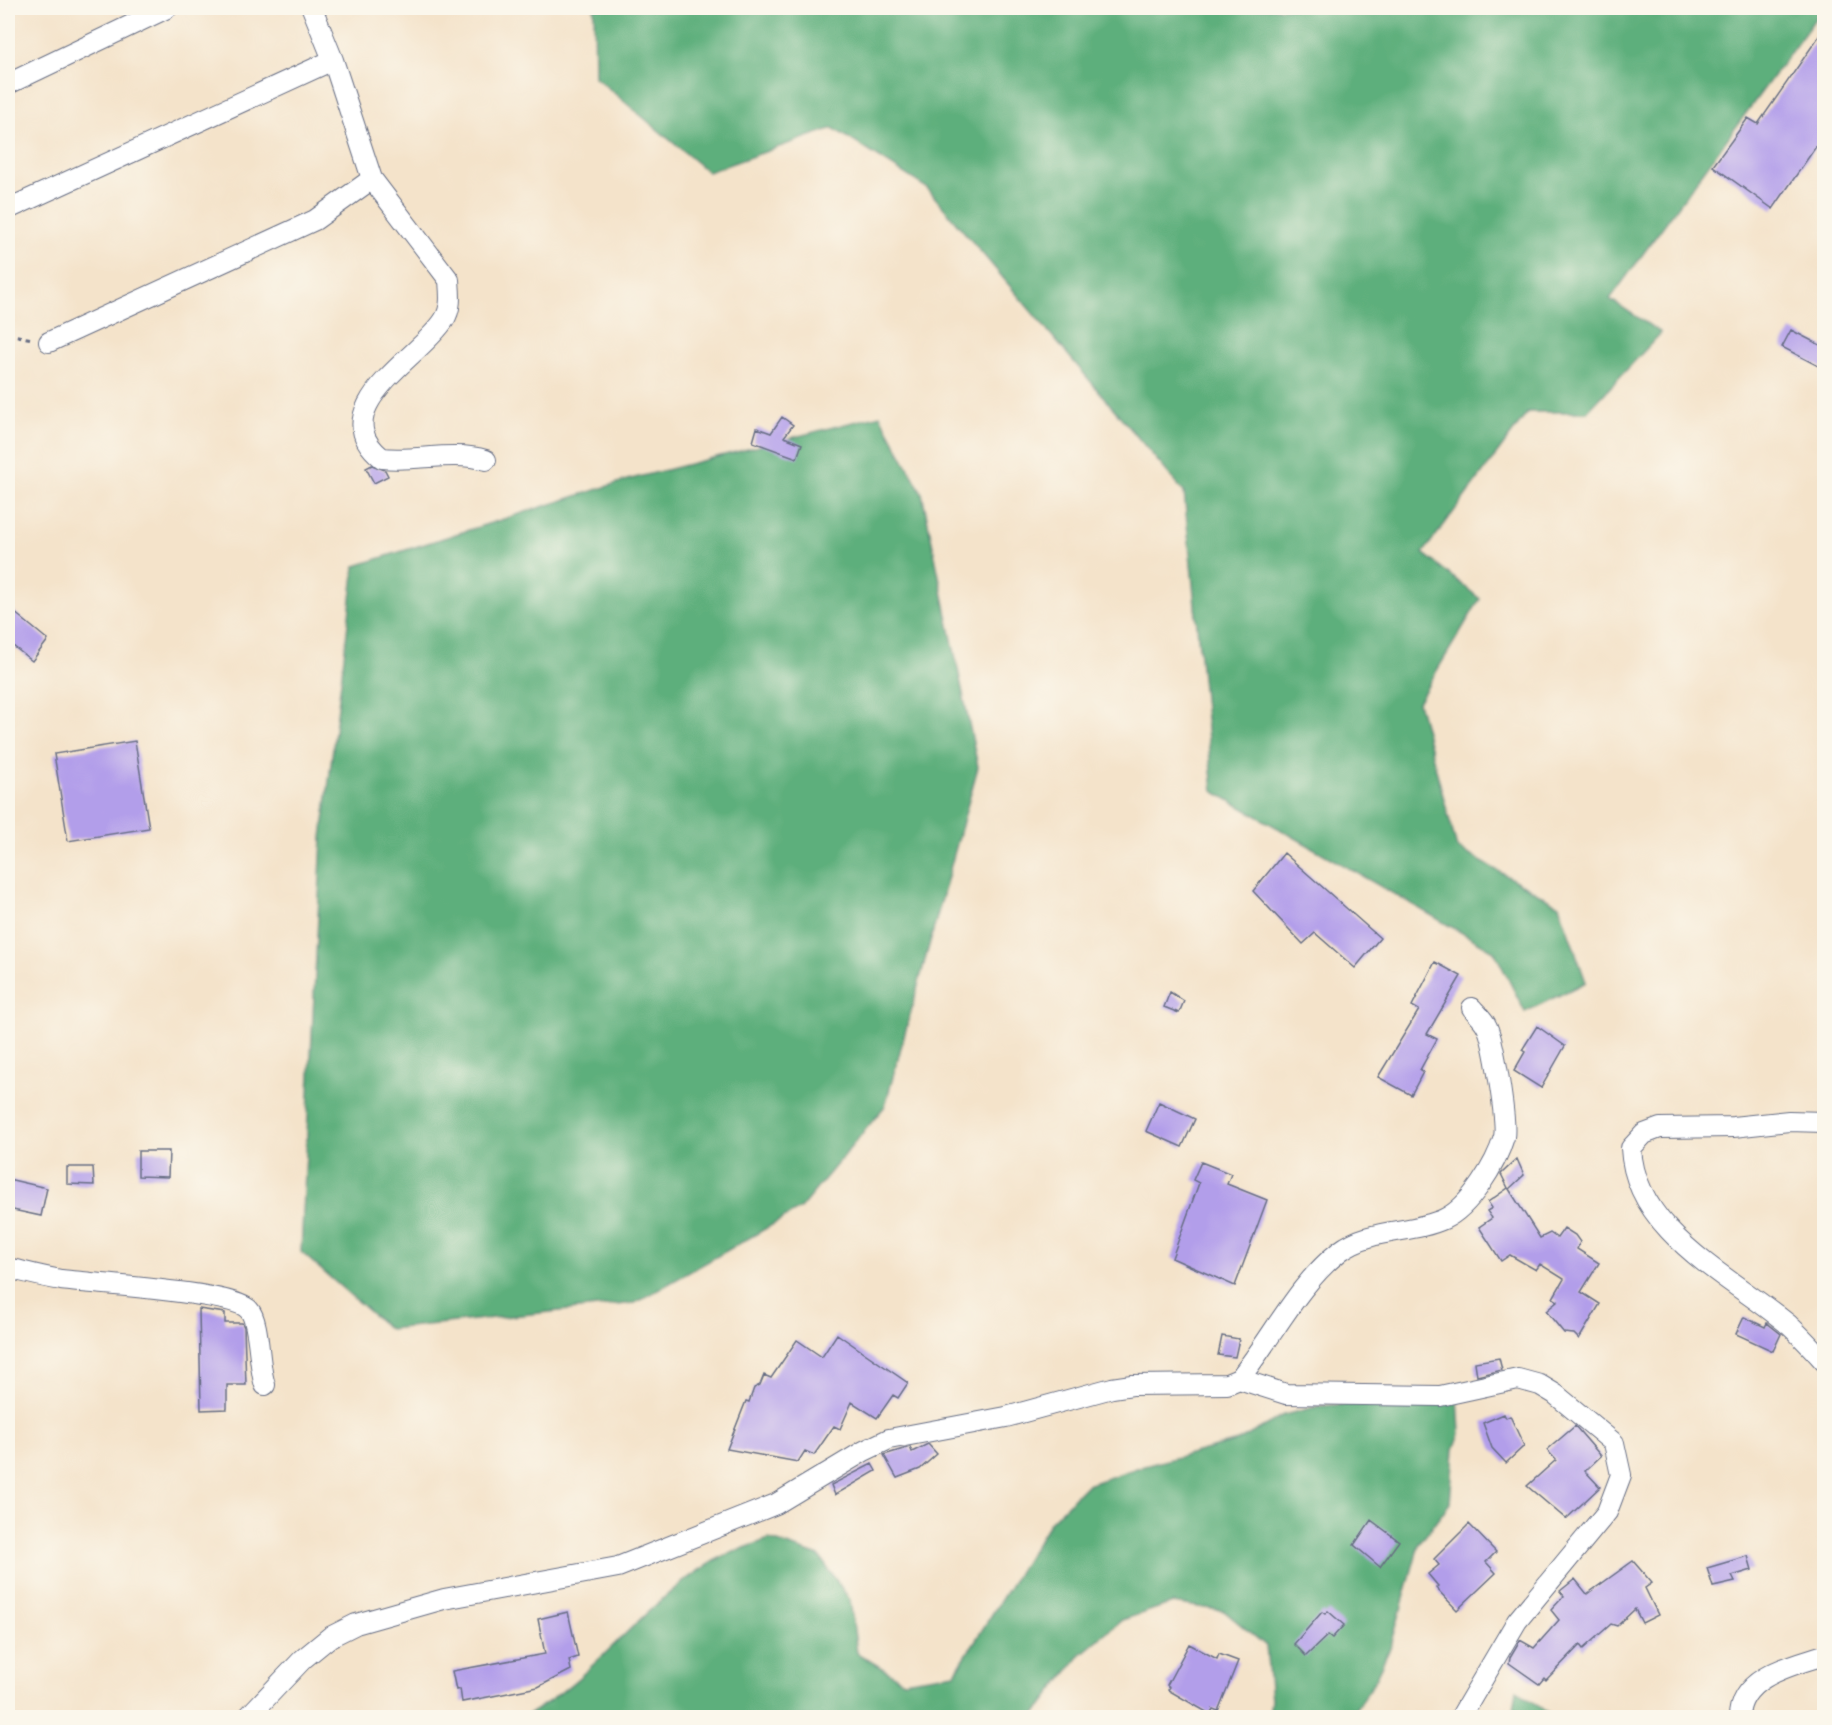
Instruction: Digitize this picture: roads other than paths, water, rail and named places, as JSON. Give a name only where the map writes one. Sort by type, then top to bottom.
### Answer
[{"type":"street","points":[[8,84],[167,8]]},
{"type":"street","points":[[312,8],[333,60],[372,179],[449,280],[451,301],[444,320],[385,379],[371,398],[363,433],[370,448],[382,458],[451,454],[470,455],[486,460]]},
{"type":"street","points":[[8,209],[333,60]]},
{"type":"street","points":[[49,342],[315,220],[372,179]]},
{"type":"street","points":[[247,1718],[303,1659],[330,1637],[356,1624],[444,1599],[618,1568],[755,1514],[806,1488],[864,1450],[889,1439],[1006,1417],[1112,1388],[1132,1385],[1219,1385],[1239,1378],[1317,1272],[1343,1249],[1387,1232],[1427,1225],[1445,1219],[1468,1203],[1497,1155],[1505,1126],[1492,1041],[1487,1026],[1472,1008]]},
{"type":"street","points":[[1824,1122],[1789,1121],[1733,1126],[1660,1128],[1644,1134],[1631,1148],[1632,1167],[1648,1204],[1698,1258],[1789,1325],[1824,1361]]},
{"type":"street","points":[[8,1268],[59,1280],[212,1296],[242,1303],[251,1312],[254,1321],[260,1369],[265,1385]]},
{"type":"street","points":[[1239,1378],[1286,1394],[1440,1396],[1518,1379],[1540,1385],[1555,1394],[1614,1443],[1621,1475],[1607,1512],[1517,1621],[1460,1718]]},
{"type":"street","points":[[1739,1718],[1739,1710],[1753,1686],[1771,1673],[1824,1655]]}]
